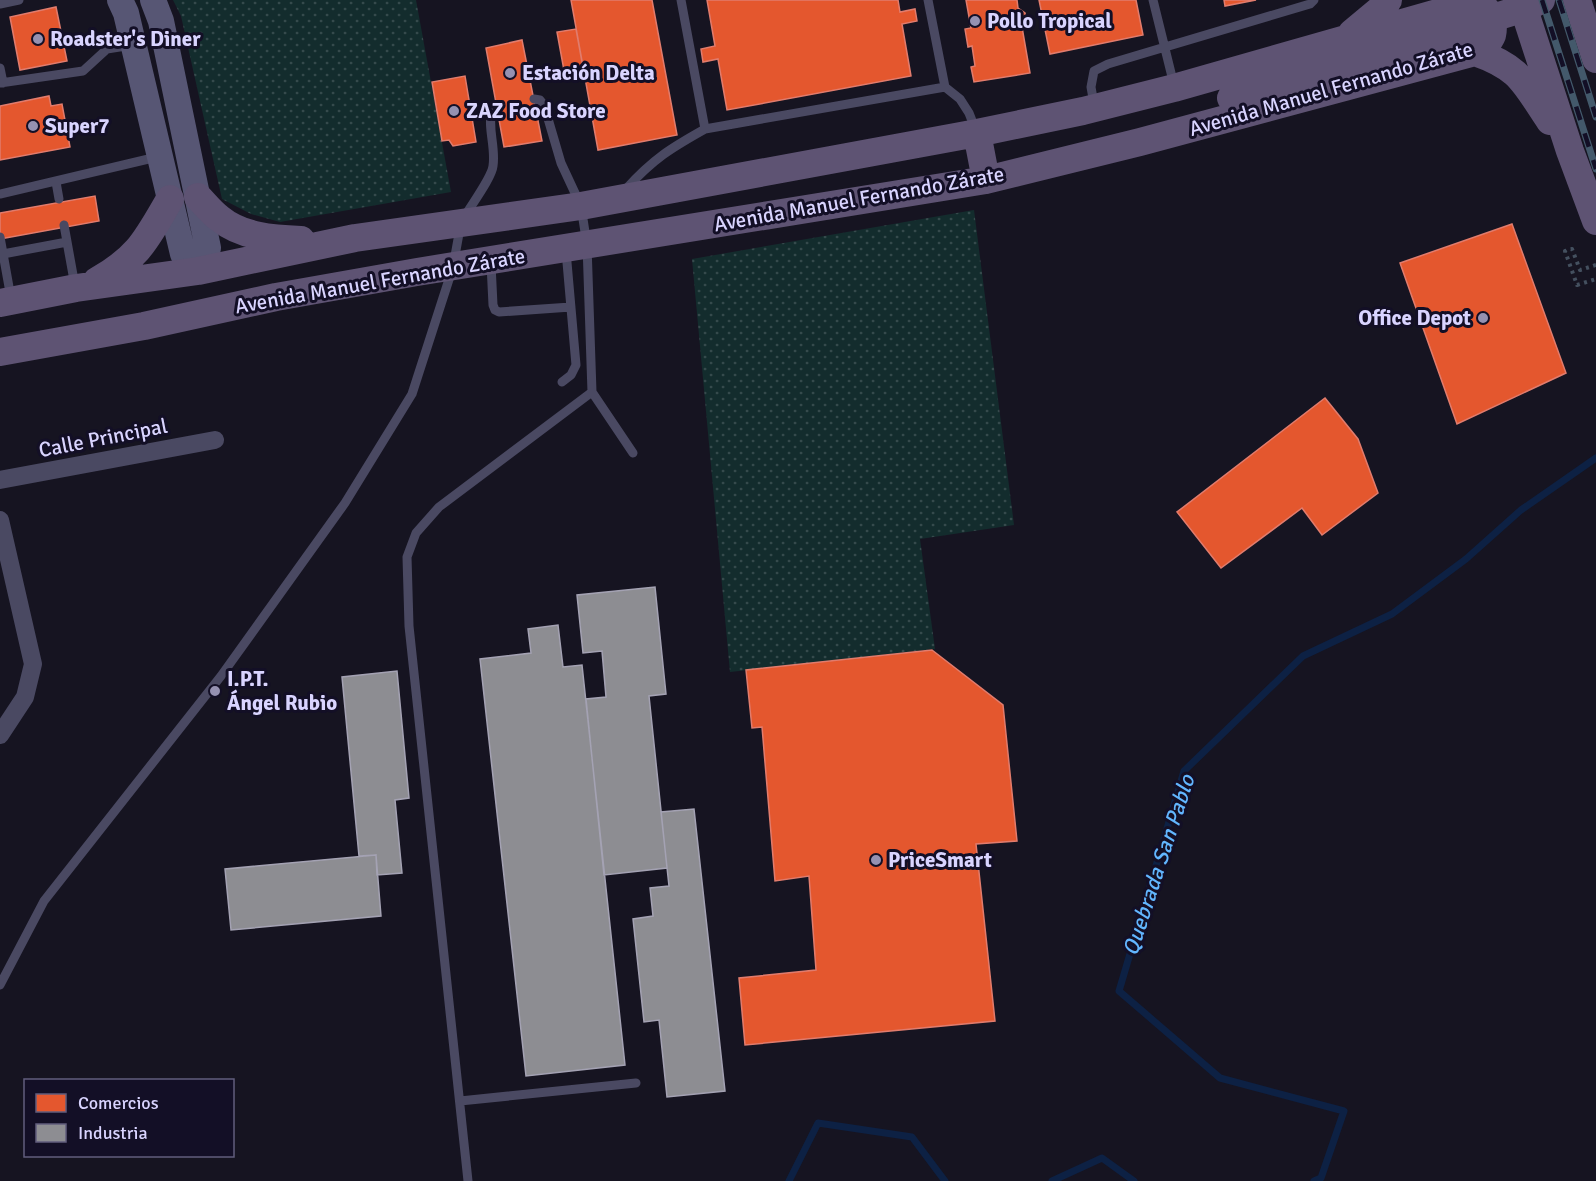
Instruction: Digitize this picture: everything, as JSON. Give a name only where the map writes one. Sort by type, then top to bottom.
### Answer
[{"type":"main road","points":[[1344,51],[1388,0]]},
{"type":"main road","points":[[1521,0],[1570,151],[1596,221]]},
{"type":"main road","points":[[1140,142],[1166,122],[1190,111],[1344,51],[1506,14],[1541,0]]},
{"type":"main road","points":[[1577,0],[1596,56]]},
{"type":"main road","name":"Avenida Manuel Fernando Zárate","points":[[0,352],[144,326],[276,297],[986,180],[1140,142],[1475,52],[1492,35],[1493,24],[1489,13],[1483,7],[1474,5],[1452,8],[1344,51],[977,133],[581,206],[355,238],[198,271],[81,287],[6,302]]},
{"type":"main road","points":[[1475,52],[1499,60],[1515,71],[1570,151]]},
{"type":"main road","points":[[977,133],[986,180]]},
{"type":"main road","points":[[198,197],[220,219],[255,236],[301,240],[355,238]]},
{"type":"main road","points":[[81,287],[114,271],[133,257],[146,241],[170,199]]},
{"type":"main road","points":[[144,326],[170,309],[182,297],[198,271],[236,289],[276,297]]},
{"type":"street","points":[[120,0],[183,254],[198,271],[208,248],[161,21],[153,0]]},
{"type":"street","points":[[159,156],[188,151]]},
{"type":"street","name":"Calle Principal","points":[[0,480],[215,440]]},
{"type":"street","points":[[0,520],[33,664],[25,697],[0,735]]},
{"type":"lane","points":[[0,4],[19,0]]},
{"type":"lane","points":[[681,0],[705,129]]},
{"type":"lane","points":[[928,0],[945,87],[960,99],[977,133]]},
{"type":"lane","points":[[1153,0],[1174,88]]},
{"type":"lane","points":[[1095,108],[1092,87],[1094,72],[1108,64],[1310,4],[1314,0]]},
{"type":"lane","points":[[0,68],[1,83],[83,71],[107,49],[133,45]]},
{"type":"lane","points":[[618,199],[647,166],[669,149],[705,129],[945,87]]},
{"type":"lane","points":[[534,99],[540,100],[544,105],[561,163],[581,206],[571,307],[576,365],[571,375],[562,382]]},
{"type":"lane","points":[[0,985],[44,901],[221,676],[345,503],[412,394],[453,267],[460,224],[493,169],[494,153],[490,116],[492,109],[497,106]]},
{"type":"lane","points":[[0,194],[159,156]]},
{"type":"lane","points":[[56,182],[59,199]]},
{"type":"lane","points":[[64,225],[81,287]]},
{"type":"lane","points":[[0,237],[6,302]]},
{"type":"lane","points":[[3,254],[67,242]]},
{"type":"lane","points":[[576,247],[592,392],[633,453]]},
{"type":"lane","points":[[490,261],[495,310],[499,312],[571,307]]},
{"type":"lane","points":[[468,1181],[409,626],[407,557],[416,533],[439,507],[592,392]]},
{"type":"lane","points":[[460,1101],[636,1083]]},
{"type":"path","points":[[1596,265],[1580,270],[1572,249],[1565,251],[1577,285],[1596,279]]},
{"type":"green space","points":[[173,0],[416,0],[451,192],[280,222],[251,214],[222,199],[181,16]]},
{"type":"green space","points":[[974,210],[1014,525],[920,539],[935,649],[730,672],[692,259]]},
{"type":"building: Comercios","points":[[571,0],[652,0],[677,135],[598,150]]},
{"type":"building: Comercios","points":[[707,0],[898,0],[900,12],[915,9],[917,21],[902,24],[911,76],[727,110],[718,59],[703,62],[701,49],[715,46]]},
{"type":"building: Comercios","points":[[966,0],[1017,0],[1018,8],[1025,13],[1026,19],[1022,27],[1030,73],[974,82],[971,67],[975,66],[972,46],[968,47],[965,29],[971,28]]},
{"type":"building: Comercios","points":[[1039,0],[1136,0],[1143,35],[1050,54]]},
{"type":"building: Comercios","points":[[1224,0],[1256,0],[1225,6]]},
{"type":"building: Comercios","name":"Roadster's Diner","points":[[56,7],[67,61],[20,70],[10,17]]},
{"type":"building: Comercios","points":[[576,29],[584,73],[565,76],[557,32]]},
{"type":"building: Comercios","name":"Estación Delta","points":[[522,40],[542,141],[504,147],[486,48]]},
{"type":"building: Comercios","name":"ZAZ Food Store","points":[[465,76],[476,142],[453,146],[449,140],[442,141],[432,82]]},
{"type":"building: Comercios","name":"Super7","points":[[49,96],[51,106],[62,104],[70,147],[0,160],[0,106]]},
{"type":"building: Comercios","points":[[95,196],[99,221],[0,239],[0,213]]},
{"type":"building: Comercios","name":"Office Depot","points":[[1512,224],[1566,373],[1457,424],[1400,263]]},
{"type":"building: Comercios","points":[[1325,398],[1358,439],[1378,493],[1322,535],[1302,508],[1221,568],[1177,512]]},
{"type":"building: Comercios","name":"PriceSmart","points":[[932,650],[1003,705],[1017,841],[976,844],[995,1021],[745,1045],[739,978],[816,970],[809,876],[775,881],[762,727],[752,728],[746,670]]},
{"type":"building: Industria","points":[[655,587],[666,694],[649,696],[667,868],[604,875],[586,699],[606,697],[602,651],[583,653],[577,595]]},
{"type":"building: Industria","points":[[558,625],[563,667],[582,665],[625,1065],[526,1076],[480,659],[531,653],[528,629]]},
{"type":"building: Industria","points":[[397,671],[409,798],[395,800],[402,873],[377,875],[376,855],[359,856],[342,677]]},
{"type":"building: Industria","points":[[694,809],[725,1091],[667,1097],[659,1020],[644,1022],[633,919],[653,916],[650,888],[669,886],[661,812]]},
{"type":"building: Industria","points":[[376,855],[381,916],[231,930],[225,869]]},
{"type":"waterway","name":"Quebrada San Pablo","points":[[1314,1181],[1321,1178],[1344,1111],[1220,1078],[1119,991],[1184,771],[1303,656],[1392,614],[1466,559],[1521,510],[1596,458]]},
{"type":"waterway","name":"Quebrada San Pablo","points":[[789,1181],[818,1123],[912,1137],[945,1181]]},
{"type":"waterway","name":"Quebrada San Pablo","points":[[1052,1181],[1102,1158],[1134,1181]]},
{"type":"railway","points":[[1542,0],[1596,169]]},
{"type":"railway","points":[[1559,0],[1596,117]]},
{"type":"place","name":"Pollo Tropical","points":[[975,21]]},
{"type":"place","name":"Roadster's Diner","points":[[38,39]]},
{"type":"place","name":"Estación Delta","points":[[510,73]]},
{"type":"place","name":"ZAZ Food Store","points":[[454,111]]},
{"type":"place","name":"Super7","points":[[33,126]]},
{"type":"place","name":"Office Depot","points":[[1483,318]]},
{"type":"place","name":"I.P.T. Ángel Rubio","points":[[215,691]]},
{"type":"place","name":"PriceSmart","points":[[876,860]]}]
